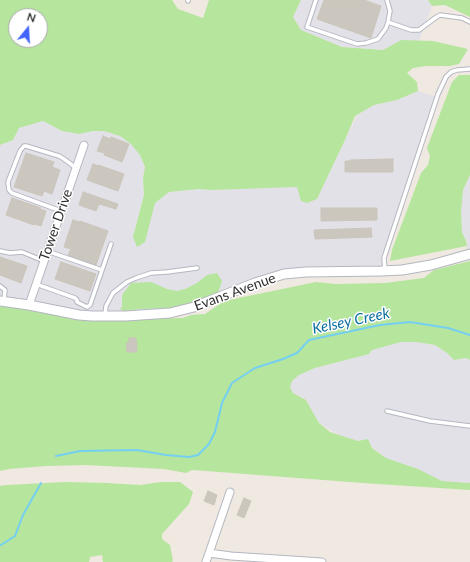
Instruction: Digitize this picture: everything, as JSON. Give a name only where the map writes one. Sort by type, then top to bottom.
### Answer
[{"type":"street","name":"Tower Drive","points":[[29,305],[84,145]]},
{"type":"street","name":"Evans Avenue","points":[[2,301],[79,315],[153,315],[181,311],[254,283],[284,274],[306,272],[385,271],[419,268],[470,254]]},
{"type":"street","points":[[206,562],[230,492]]},
{"type":"street","points":[[209,553],[231,556],[322,562]]},
{"type":"lane","points":[[316,0],[307,27],[358,44],[378,39],[386,28],[390,11],[387,0]]},
{"type":"lane","points":[[388,22],[411,30],[419,30],[440,15],[462,18],[470,22]]},
{"type":"lane","points":[[385,271],[384,258],[438,94],[446,77],[451,72],[470,69]]},
{"type":"lane","points":[[61,211],[12,193],[9,190],[8,182],[20,151],[24,146],[59,156],[76,168]]},
{"type":"lane","points":[[36,284],[75,298],[77,302],[88,307],[111,244]]},
{"type":"lane","points":[[0,251],[10,253],[22,252],[44,261]]},
{"type":"lane","points":[[48,251],[102,270]]},
{"type":"lane","points":[[105,316],[106,306],[113,293],[126,282],[151,273],[197,268]]},
{"type":"lane","points":[[0,286],[5,290],[2,301]]},
{"type":"lane","points":[[387,411],[430,421],[470,426]]},
{"type":"shaded area","points":[[301,0],[428,0],[432,6],[419,41],[401,40],[383,50],[342,47],[301,30],[293,17]]},
{"type":"shaded area","points":[[418,91],[437,97],[384,257],[385,271],[295,273],[205,303],[126,316],[0,301],[0,145],[13,140],[19,128],[43,121],[62,131],[79,134],[93,131],[104,131],[120,136],[131,144],[140,155],[145,167],[143,178],[144,195],[133,237],[151,216],[155,203],[169,192],[199,189],[212,190],[297,187],[317,199],[357,115],[374,105],[397,100]]},
{"type":"shaded area","points":[[470,175],[470,254],[467,255],[466,241],[462,232],[461,213],[463,190]]},
{"type":"shaded area","points":[[401,342],[416,342],[435,345],[454,360],[466,358],[470,360],[470,483],[442,481],[417,469],[386,458],[363,440],[351,440],[339,435],[319,423],[306,400],[293,393],[289,387],[291,381],[299,375],[315,368],[369,354],[372,350]]},
{"type":"green space","points":[[0,0],[172,0],[178,9],[203,18],[209,0],[301,0],[293,17],[301,30],[342,47],[383,50],[401,40],[433,41],[468,49],[459,64],[450,66],[426,66],[413,68],[407,73],[417,82],[418,91],[397,100],[374,105],[355,116],[317,199],[307,203],[301,201],[297,187],[212,190],[199,189],[169,192],[155,203],[145,242],[137,247],[133,237],[144,195],[143,178],[145,167],[140,155],[131,144],[120,136],[104,131],[93,131],[79,134],[62,131],[43,121],[19,128],[13,140],[0,145]]},
{"type":"green space","points":[[428,0],[470,0],[470,17],[445,5],[432,6]]},
{"type":"green space","points":[[459,75],[470,75],[470,175],[463,190],[461,213],[462,232],[467,246],[390,261],[392,250],[421,173],[428,165],[430,156],[427,148],[452,82]]},
{"type":"green space","points":[[470,261],[470,360],[466,358],[454,360],[435,345],[416,342],[401,342],[372,350],[369,354],[315,368],[299,375],[292,381],[290,387],[293,393],[306,400],[319,423],[330,432],[358,441],[368,439],[372,448],[386,458],[418,469],[442,481],[470,483],[470,490],[192,470],[186,473],[164,469],[85,465],[46,466],[0,471],[0,305],[43,313],[116,319],[183,318],[191,315],[205,314],[224,301],[316,282],[336,284],[385,283],[424,278],[434,270]]},
{"type":"green space","points":[[217,273],[222,281],[218,293],[204,299],[171,308],[124,311],[120,309],[122,307],[122,295],[131,283],[151,282],[167,289],[177,291],[197,283],[207,275]]},
{"type":"green space","points":[[65,482],[140,485],[161,482],[180,482],[193,492],[189,504],[162,534],[162,539],[170,545],[173,561],[103,562],[102,555],[90,557],[89,562],[0,562],[0,486]]},
{"type":"building","points":[[324,0],[364,0],[381,6],[371,38],[317,19]]},
{"type":"building","points":[[103,136],[110,139],[111,137],[129,144],[122,162],[104,155],[105,153],[97,151]]},
{"type":"building","points":[[26,153],[54,162],[52,167],[60,170],[52,194],[44,191],[42,196],[14,187]]},
{"type":"building","points":[[393,159],[393,172],[345,172],[345,161]]},
{"type":"building","points":[[93,164],[124,174],[118,191],[87,180]]},
{"type":"building","points":[[83,192],[118,204],[116,209],[99,204],[96,211],[79,205]]},
{"type":"building","points":[[12,198],[46,211],[41,226],[6,215]]},
{"type":"building","points":[[321,208],[377,208],[377,220],[321,221]]},
{"type":"building","points":[[73,220],[108,231],[96,265],[68,255],[71,249],[64,247]]},
{"type":"building","points":[[371,228],[372,237],[315,239],[314,230]]},
{"type":"building","points":[[0,257],[27,266],[21,283],[0,275]]},
{"type":"building","points":[[61,262],[96,274],[90,291],[55,279]]},
{"type":"building","points":[[129,338],[136,338],[137,352],[127,352],[126,343],[129,343]]},
{"type":"building","points":[[208,491],[217,495],[214,505],[204,501]]},
{"type":"building","points":[[244,498],[251,501],[244,518],[237,515]]},
{"type":"waterway","name":"Kelsey Creek","points":[[56,456],[80,451],[137,450],[189,457],[198,455],[209,444],[215,432],[222,403],[232,383],[255,368],[297,353],[309,340],[380,325],[410,322],[448,328],[470,335]]},
{"type":"waterway","name":"Kelsey Creek","points":[[0,545],[15,536],[23,515],[41,483]]}]
